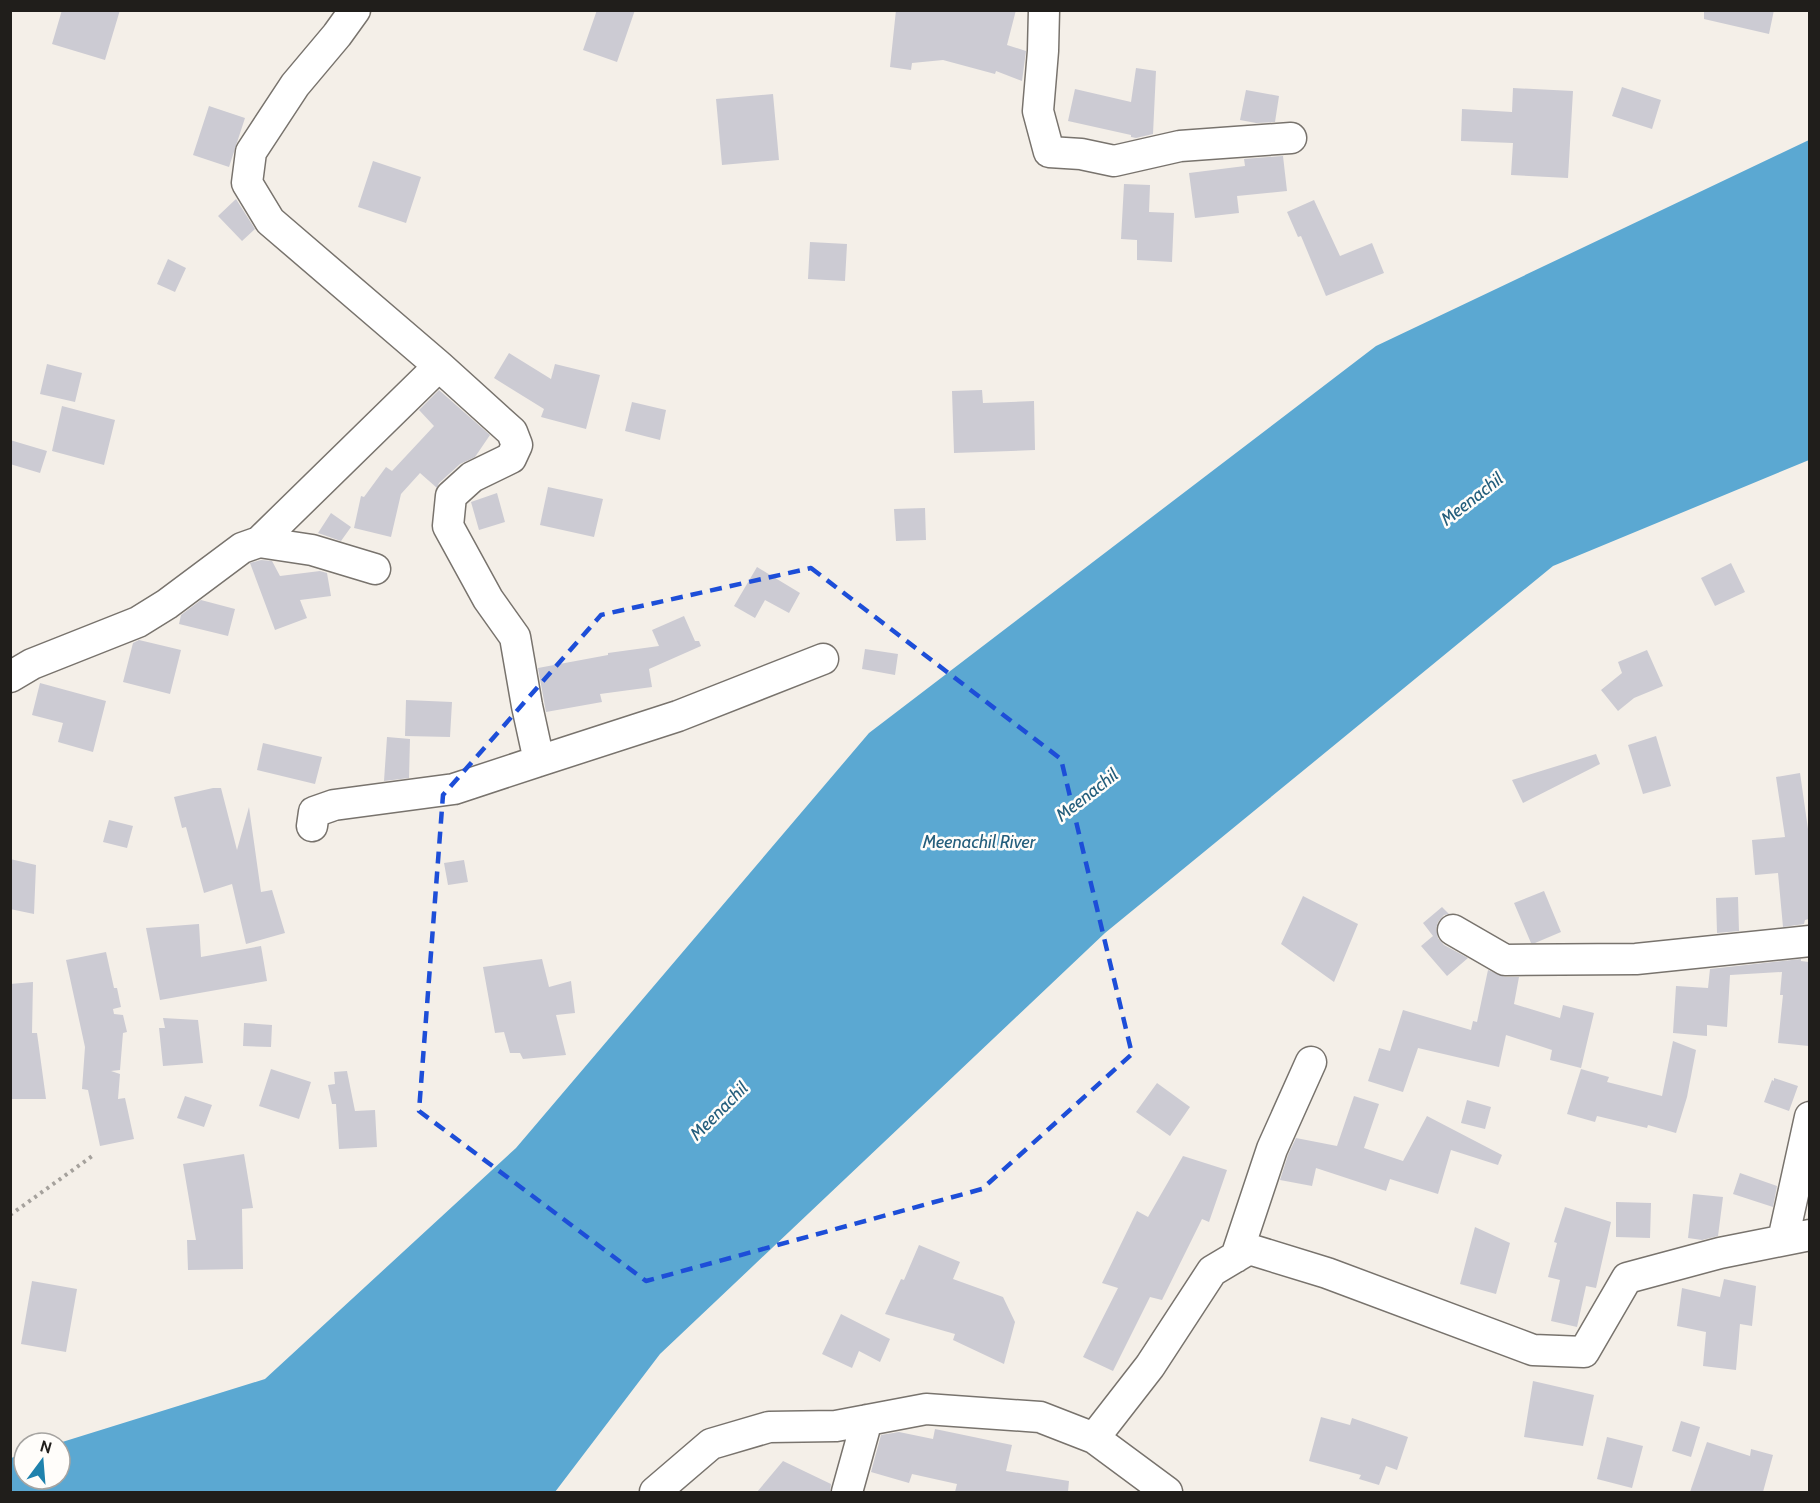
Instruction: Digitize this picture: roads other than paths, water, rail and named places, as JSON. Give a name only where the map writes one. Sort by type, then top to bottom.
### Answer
[{"type":"street","points":[[355,10],[295,86],[251,152],[247,183],[270,221],[512,432],[517,445],[512,458],[472,477],[451,496],[448,526],[488,599],[515,637],[539,761]]},
{"type":"street","points":[[1044,10],[1038,111],[1049,152],[1081,154],[1114,161],[1179,146],[1291,138]]},
{"type":"street","points":[[10,677],[32,664],[138,622],[167,604],[242,548],[259,542],[439,366]]},
{"type":"street","points":[[259,542],[312,550],[375,568]]},
{"type":"street","points":[[312,826],[314,812],[334,805],[454,789],[678,716],[823,659]]},
{"type":"street","points":[[1453,930],[1505,960],[1636,959],[1809,941]]},
{"type":"street","points":[[1236,1257],[1272,1149],[1311,1062]]},
{"type":"street","points":[[1094,1438],[1150,1366],[1212,1271],[1249,1249],[1327,1273],[1533,1350],[1584,1352],[1627,1278],[1720,1253],[1796,1237],[1809,1117]]},
{"type":"street","points":[[655,1492],[711,1444],[769,1427],[836,1426],[926,1409],[1040,1417],[1094,1438],[1167,1492]]},
{"type":"street","points":[[847,1492],[867,1420]]},
{"type":"water","name":"Meenachil River","points":[[1809,140],[1809,460],[1553,566],[1105,933],[660,1354],[555,1492],[11,1492],[11,1458],[12,1491],[72,1491],[72,1439],[265,1379],[516,1148],[869,733],[1376,346]]},
{"type":"water label","name":"Meenachil","points":[[1472,499]]},
{"type":"water label","name":"Meenachil","points":[[1087,795]]},
{"type":"water label","name":"Meenachil","points":[[719,1111]]}]
